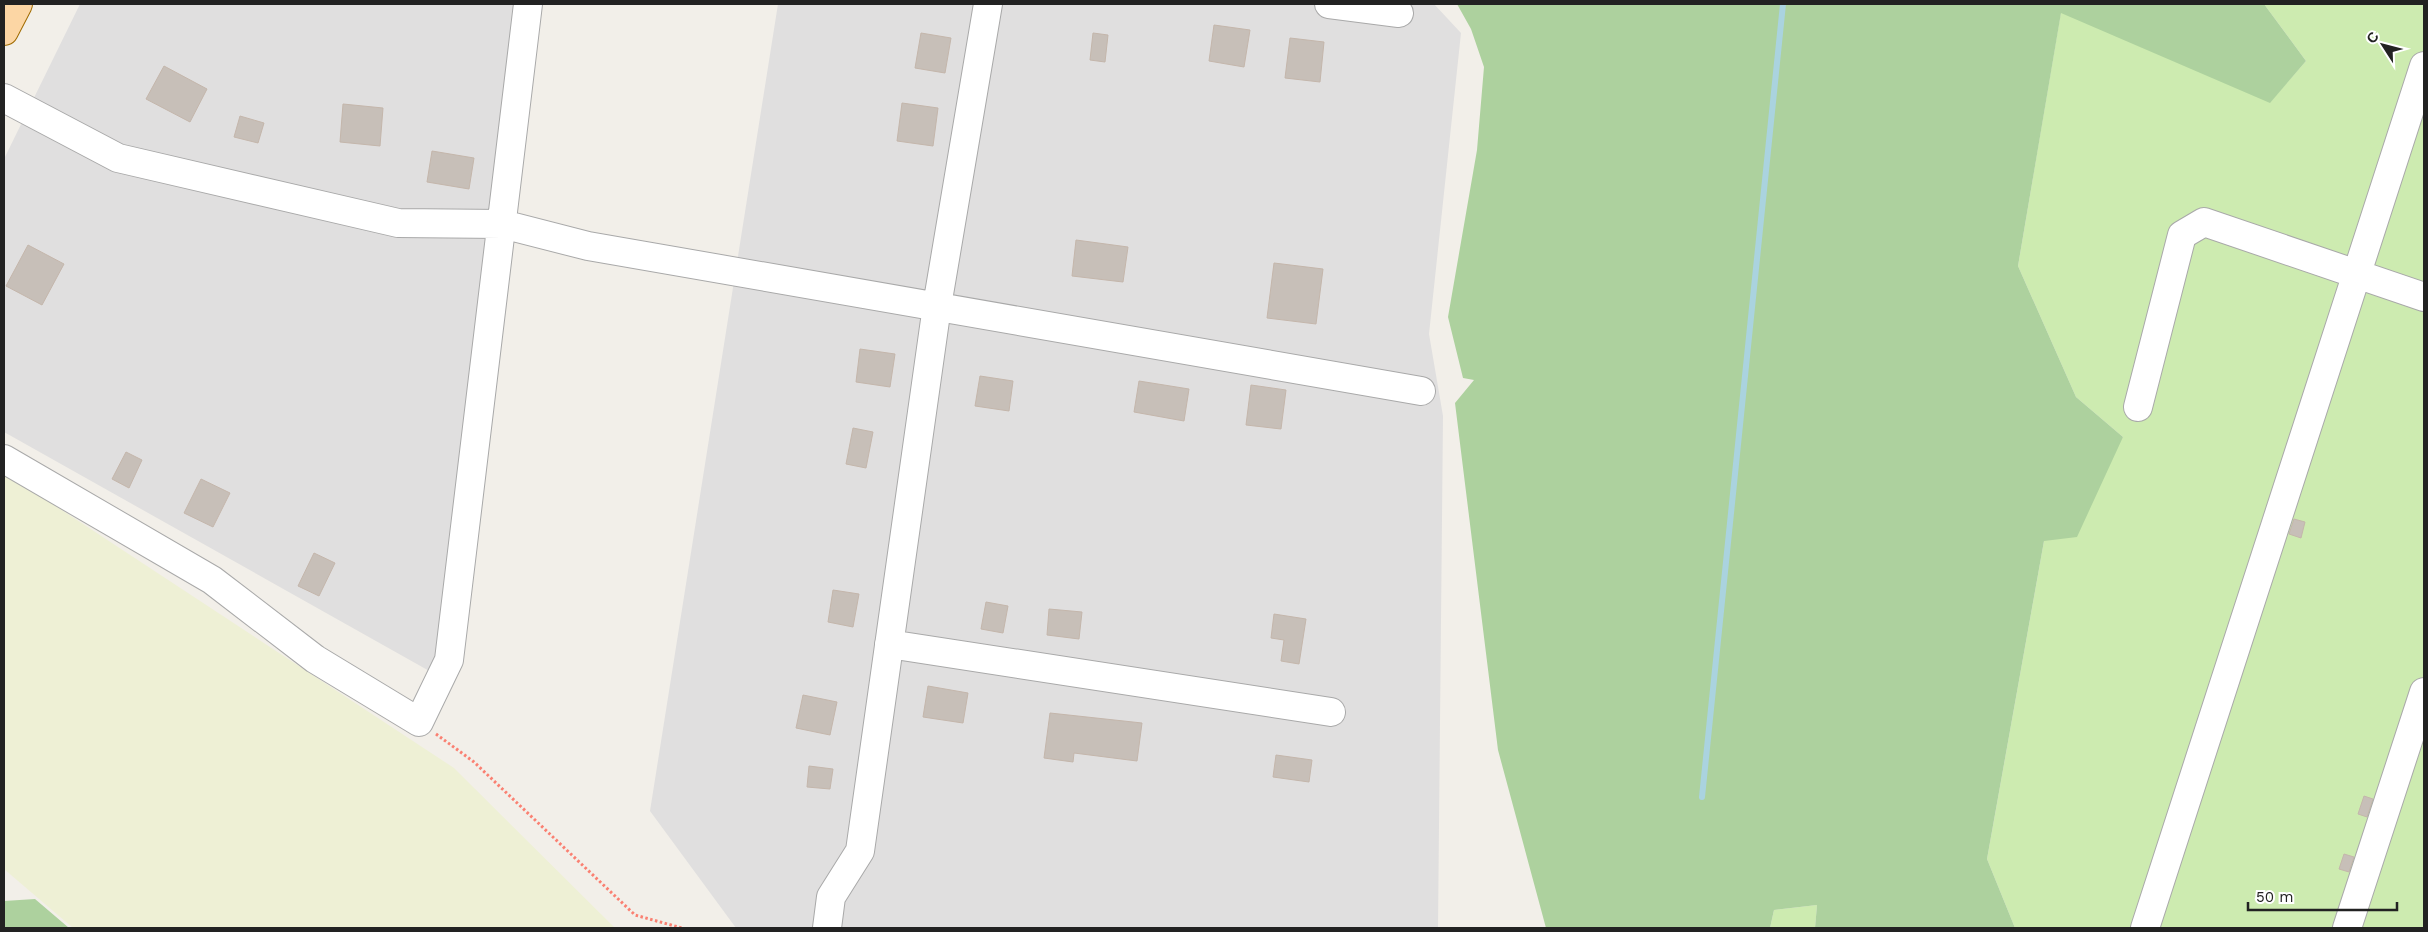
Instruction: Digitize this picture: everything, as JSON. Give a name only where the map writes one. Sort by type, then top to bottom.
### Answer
[{"type":"main road","points":[[4,32],[18,4]]},
{"type":"street","points":[[4,459],[117,522],[212,580],[315,659],[419,722],[449,660],[528,4]]},
{"type":"street","points":[[828,928],[831,897],[860,851],[937,306],[988,4]]},
{"type":"street","points":[[1329,4],[1399,13]]},
{"type":"street","points":[[2145,928],[2274,536],[2356,274],[2424,66]]},
{"type":"street","points":[[4,98],[118,158],[398,223],[502,224],[588,246],[1421,391]]},
{"type":"street","points":[[2138,407],[2182,235],[2204,222],[2424,297]]},
{"type":"street","points":[[889,644],[1331,712]]},
{"type":"street","points":[[2347,928],[2424,692]]},
{"type":"path","points":[[419,722],[474,762],[634,915],[682,928]]},
{"type":"shaded area","points":[[80,4],[541,4],[440,677],[4,432],[4,159]]},
{"type":"shaded area","points":[[778,4],[1434,4],[1461,33],[1429,334],[1443,416],[1438,928],[736,928],[650,811]]},
{"type":"green space","points":[[1457,4],[2264,4],[2306,61],[2270,103],[2061,13],[2018,266],[2076,397],[2123,437],[2077,537],[2044,541],[1987,859],[2015,928],[1815,928],[1817,905],[1774,910],[1770,928],[1546,928],[1498,750],[1455,403],[1474,380],[1463,378],[1448,317],[1477,150],[1484,67],[1471,29]]},
{"type":"green space","points":[[2264,4],[2424,4],[2424,928],[2015,928],[1987,859],[2044,541],[2123,437],[2076,397],[2018,266],[2061,12],[2270,102],[2306,61]]},
{"type":"green space","points":[[4,472],[454,768],[615,928],[73,928],[4,869]]},
{"type":"green space","points":[[35,899],[69,928],[4,928],[4,901]]},
{"type":"green space","points":[[1817,905],[1815,928],[1770,928],[1774,910]]},
{"type":"building","points":[[1214,25],[1250,30],[1244,67],[1209,61]]},
{"type":"building","points":[[921,33],[951,38],[945,73],[915,68]]},
{"type":"building","points":[[1093,33],[1108,35],[1105,62],[1090,60]]},
{"type":"building","points":[[1290,38],[1324,42],[1320,82],[1285,78]]},
{"type":"building","points":[[164,66],[207,89],[190,122],[146,99]]},
{"type":"building","points":[[902,103],[938,108],[933,146],[897,141]]},
{"type":"building","points":[[343,104],[383,108],[380,146],[340,142]]},
{"type":"building","points":[[240,116],[264,123],[258,143],[234,137]]},
{"type":"building","points":[[432,151],[474,158],[469,189],[427,182]]},
{"type":"building","points":[[1076,240],[1128,247],[1123,282],[1072,276]]},
{"type":"building","points":[[28,245],[64,264],[42,305],[6,286]]},
{"type":"building","points":[[1274,263],[1323,269],[1316,324],[1267,318]]},
{"type":"building","points":[[860,349],[895,354],[890,387],[856,382]]},
{"type":"building","points":[[980,376],[1013,381],[1009,411],[975,406]]},
{"type":"building","points":[[1139,381],[1189,389],[1184,421],[1134,412]]},
{"type":"building","points":[[1251,385],[1286,390],[1281,429],[1246,425]]},
{"type":"building","points":[[853,428],[873,432],[866,468],[846,464]]},
{"type":"building","points":[[126,452],[142,460],[129,488],[112,479]]},
{"type":"building","points":[[201,479],[230,493],[213,527],[184,513]]},
{"type":"building","points":[[2294,519],[2305,522],[2301,538],[2289,534]]},
{"type":"building","points":[[314,553],[335,563],[319,596],[298,586]]},
{"type":"building","points":[[833,590],[859,594],[853,627],[828,622]]},
{"type":"building","points":[[986,602],[1008,606],[1003,633],[981,629]]},
{"type":"building","points":[[1049,609],[1082,612],[1079,639],[1047,635]]},
{"type":"building","points":[[1274,614],[1306,619],[1299,664],[1281,661],[1284,640],[1271,638]]},
{"type":"building","points":[[928,686],[968,693],[963,723],[923,717]]},
{"type":"building","points":[[803,695],[837,702],[830,735],[796,728]]},
{"type":"building","points":[[1050,713],[1142,723],[1137,761],[1074,753],[1073,762],[1044,758]]},
{"type":"building","points":[[1276,755],[1312,760],[1309,782],[1273,777]]},
{"type":"building","points":[[809,766],[833,769],[830,789],[807,787]]},
{"type":"building","points":[[2364,796],[2373,799],[2367,817],[2358,814]]},
{"type":"building","points":[[2344,854],[2354,857],[2349,872],[2339,869]]},
{"type":"waterway","points":[[1702,797],[1783,4]]}]
